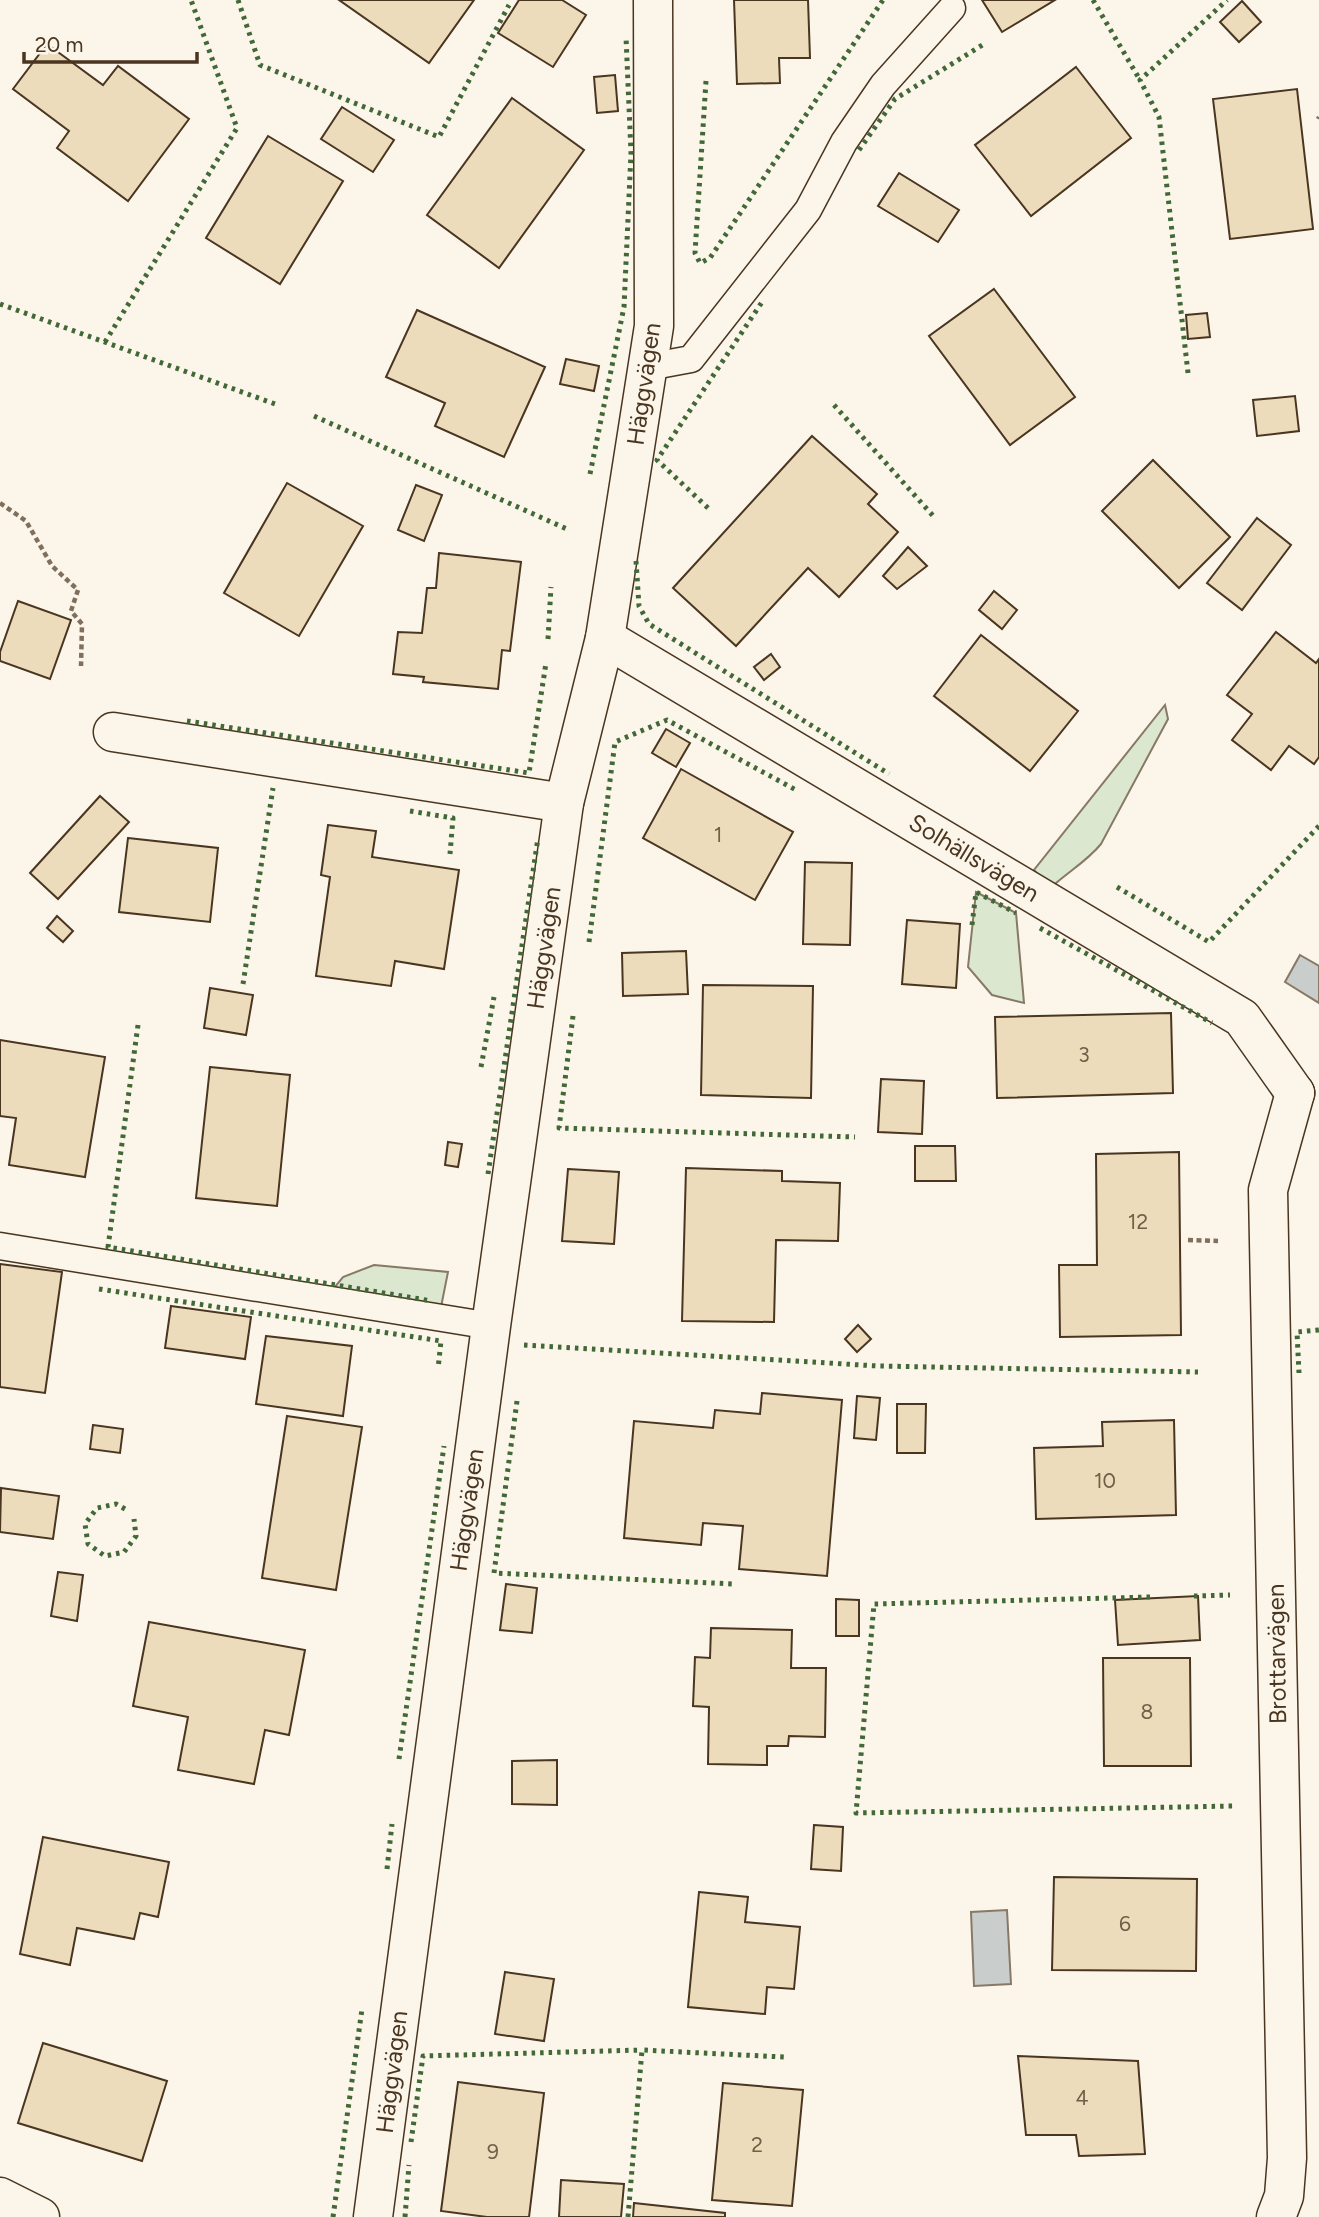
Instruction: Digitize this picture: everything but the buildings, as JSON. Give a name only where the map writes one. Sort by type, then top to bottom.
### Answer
[{"type":"street","name":"Häggvägen","points":[[373,2217],[491,1326],[564,803],[605,638],[654,326],[653,0]]},
{"type":"street","name":"Solhällsvägen","points":[[605,638],[1242,1018],[1307,1089]]},
{"type":"street","points":[[113,732],[564,803]]},
{"type":"street","name":"Brottarvägen","points":[[1276,2217],[1284,2196],[1287,2158],[1268,1190],[1307,1089]]},
{"type":"street","points":[[0,2197],[40,2217]]},
{"type":"lane","points":[[648,367],[691,359],[808,210],[844,142],[883,85],[952,8]]},
{"type":"lane","points":[[0,1246],[491,1326]]},
{"type":"path","points":[[0,503],[26,521],[52,566],[78,590],[71,611],[82,624],[81,666]]},
{"type":"green space","points":[[1165,705],[1168,719],[1101,844],[1055,884],[1043,880],[1034,870]]},
{"type":"green space","points":[[976,892],[1016,913],[1024,1003],[992,995],[968,967]]},
{"type":"green space","points":[[374,1265],[448,1272],[441,1307],[334,1288],[343,1277]]},
{"type":"shaded area","points":[[1300,955],[1319,966],[1319,1003],[1285,982]]},
{"type":"shaded area","points":[[1007,1910],[1011,1984],[974,1986],[971,1912]]},
{"type":"hedge","points":[[105,342],[237,128],[191,0]]},
{"type":"hedge","points":[[238,0],[260,65],[439,137],[509,5]]},
{"type":"hedge","points":[[706,81],[695,253],[700,263],[710,258],[883,0]]},
{"type":"hedge","points":[[1093,0],[1140,80]]},
{"type":"hedge","points":[[1188,373],[1159,117],[1140,80],[1227,0]]},
{"type":"hedge","points":[[590,474],[624,307],[631,153],[626,37]]},
{"type":"hedge","points":[[859,150],[895,99],[984,44]]},
{"type":"hedge","points":[[708,508],[657,460],[764,299]]},
{"type":"hedge","points":[[0,304],[275,404]]},
{"type":"hedge","points":[[834,405],[935,518]]},
{"type":"hedge","points":[[314,416],[567,529]]},
{"type":"hedge","points":[[636,561],[639,606],[649,624],[889,774]]},
{"type":"hedge","points":[[548,639],[551,587]]},
{"type":"hedge","points":[[187,721],[529,773],[546,663]]},
{"type":"hedge","points":[[589,942],[615,742],[667,720],[796,790]]},
{"type":"hedge","points":[[243,984],[273,788]]},
{"type":"hedge","points":[[410,811],[453,818],[450,854]]},
{"type":"hedge","points":[[1117,887],[1209,942],[1319,826]]},
{"type":"hedge","points":[[488,1174],[538,838]]},
{"type":"hedge","points":[[972,925],[976,892],[1016,913]]},
{"type":"hedge","points":[[1040,928],[1212,1023]]},
{"type":"hedge","points":[[481,1067],[494,997]]},
{"type":"hedge","points":[[573,1016],[559,1128],[855,1137]]},
{"type":"hedge","points":[[138,1025],[108,1247],[432,1301]]},
{"type":"hedge","points":[[99,1289],[441,1341],[438,1369]]},
{"type":"hedge","points":[[1299,1373],[1297,1332],[1319,1330]]},
{"type":"hedge","points":[[524,1345],[878,1366],[1198,1372]]},
{"type":"hedge","points":[[517,1401],[494,1573],[734,1584]]},
{"type":"hedge","points":[[399,1759],[444,1446]]},
{"type":"hedge","points":[[125,1509],[116,1504],[97,1508],[85,1524],[88,1544],[105,1556],[124,1552],[136,1536],[134,1519]]},
{"type":"hedge","points":[[1194,1596],[1230,1595]]},
{"type":"hedge","points":[[1150,1597],[874,1604],[856,1813],[1235,1806]]},
{"type":"hedge","points":[[387,1869],[392,1824]]},
{"type":"hedge","points":[[333,2217],[362,2009]]},
{"type":"hedge","points":[[411,2142],[423,2056],[642,2050]]},
{"type":"hedge","points":[[628,2217],[642,2050],[784,2057]]},
{"type":"hedge","points":[[405,2217],[409,2165]]}]
